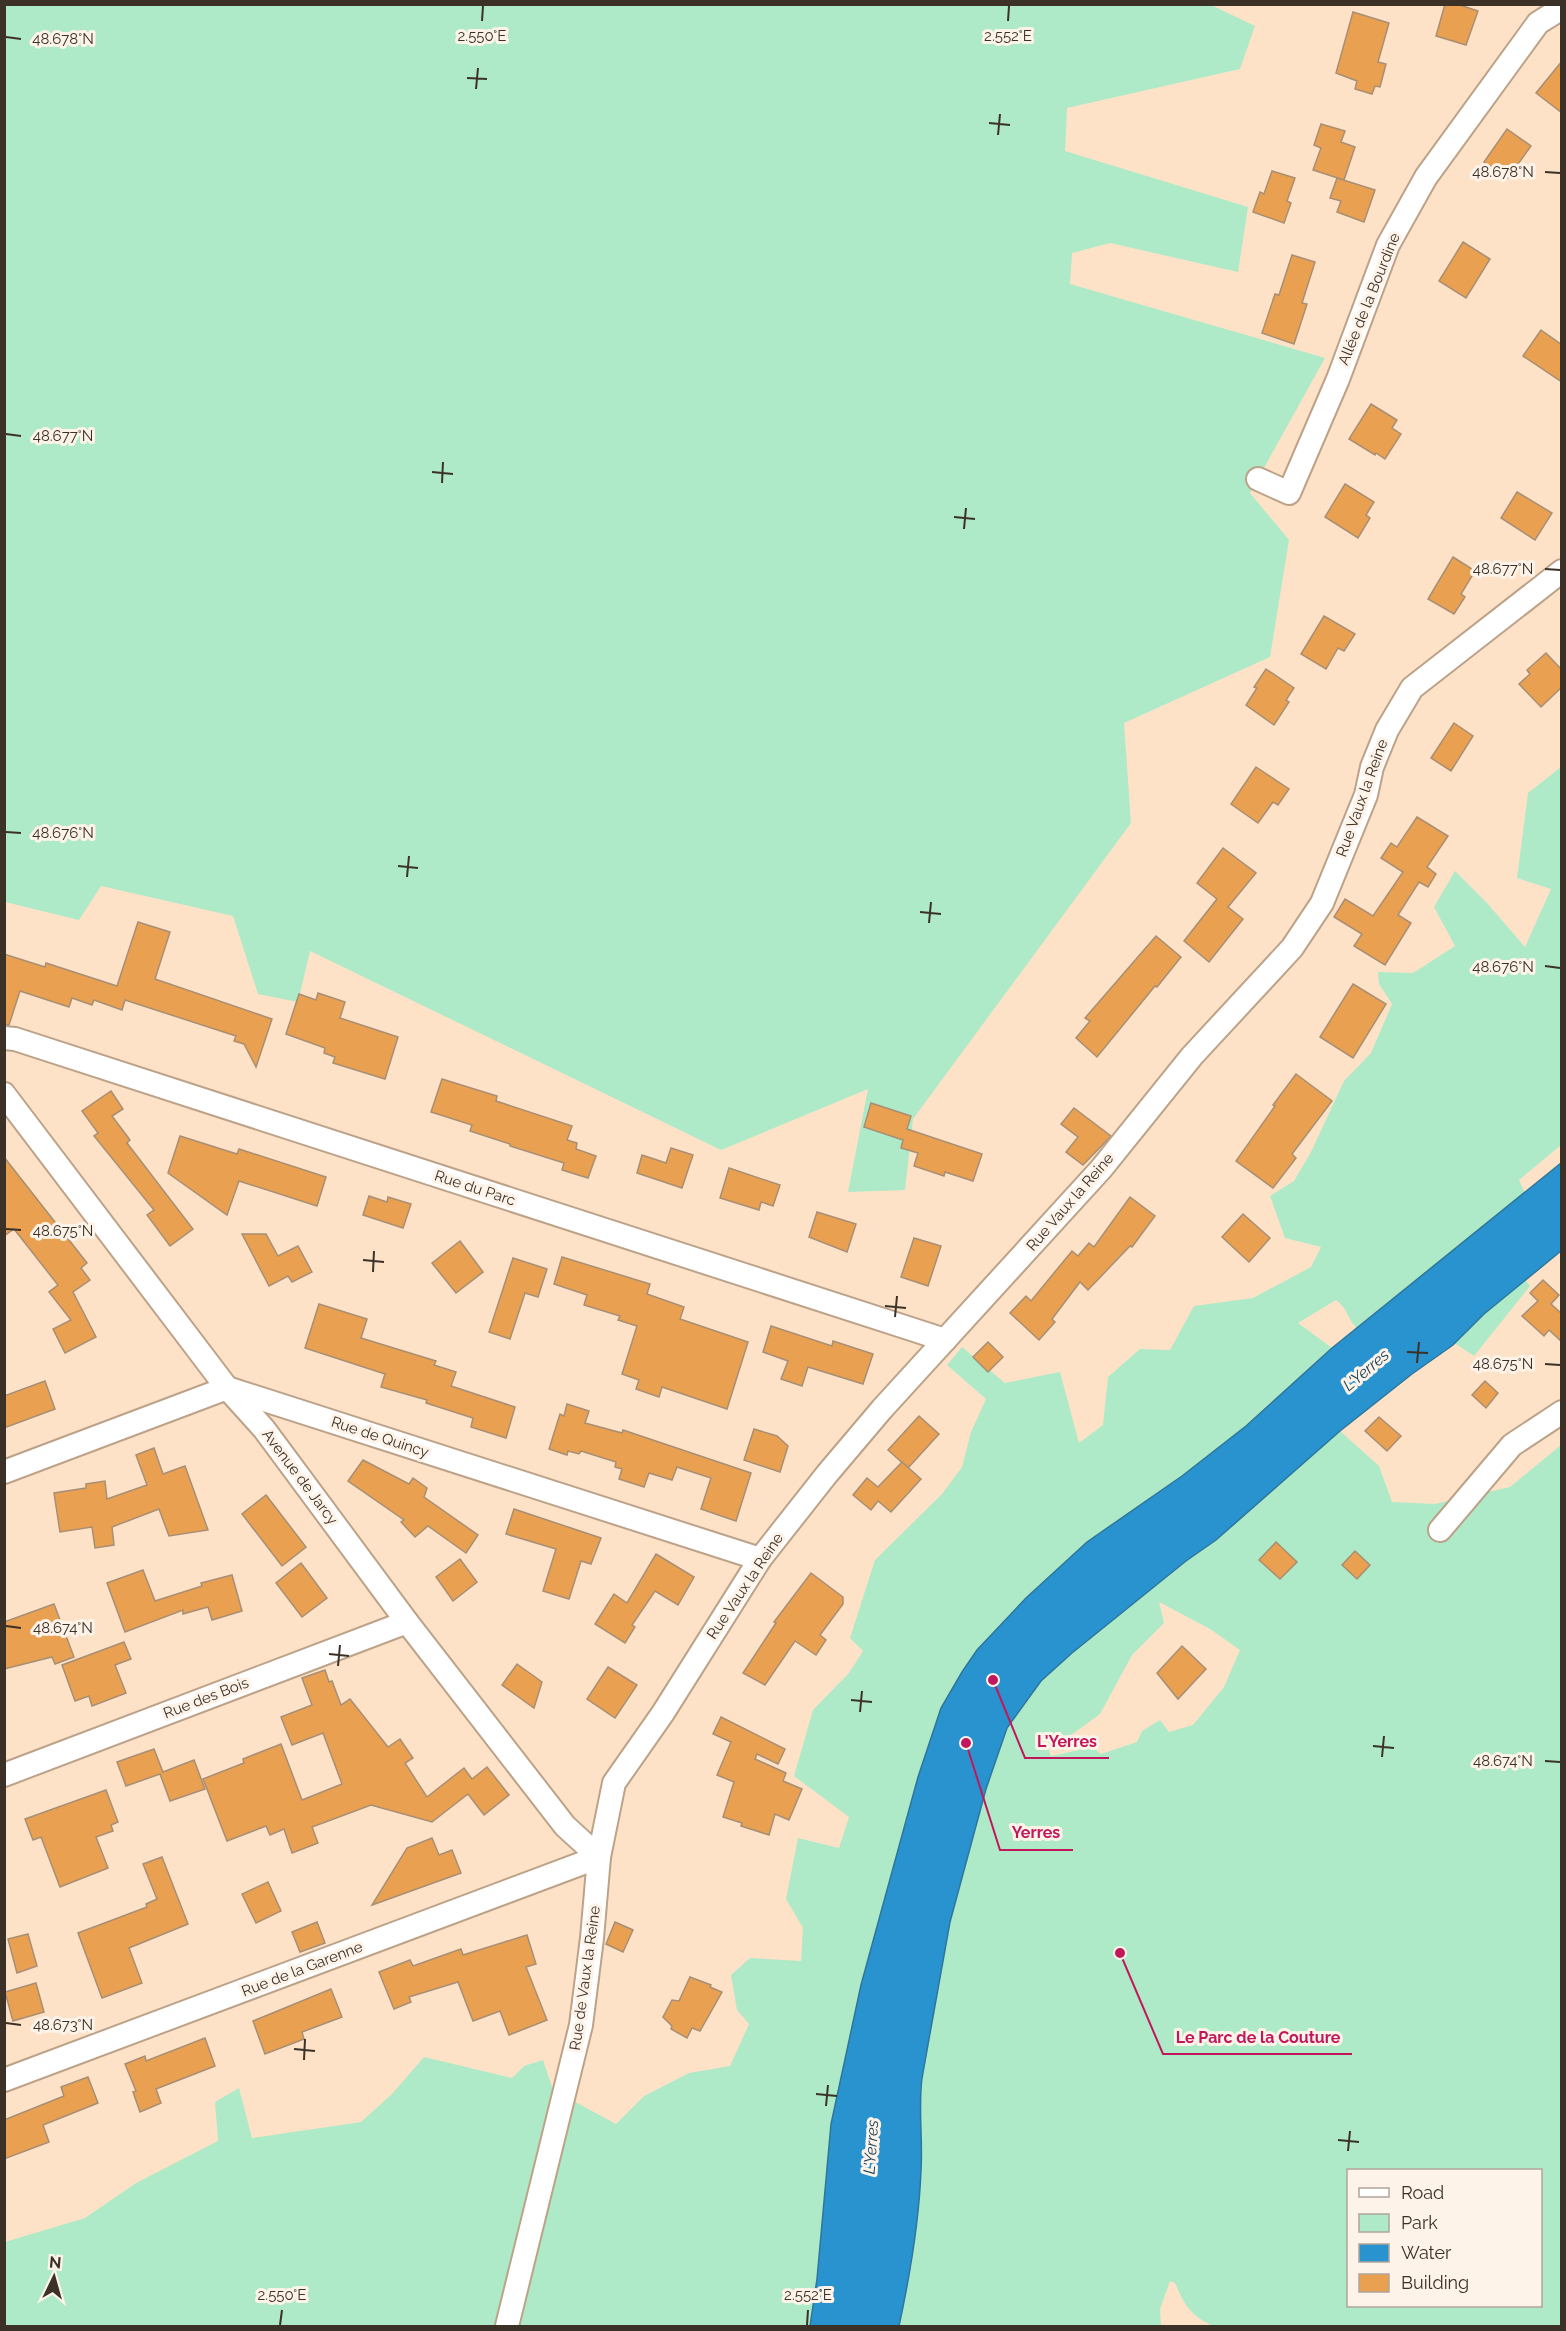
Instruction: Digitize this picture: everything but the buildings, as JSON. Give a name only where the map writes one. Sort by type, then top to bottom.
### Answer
[{"type":"street","points":[[1555,4],[1562,7]]},
{"type":"street","name":"Allée de la Bourdine","points":[[1258,478],[1289,493],[1338,379],[1388,245],[1426,177],[1538,23],[1562,7]]},
{"type":"street","name":"Rue Vaux la Reine","points":[[599,1857],[614,1783],[663,1713],[760,1559],[826,1474],[882,1408],[1101,1169],[1192,1056],[1292,948],[1322,903],[1366,795],[1372,767],[1387,730],[1412,688],[1562,571]]},
{"type":"street","name":"Rue du Parc","points":[[4,1038],[26,1043],[945,1340]]},
{"type":"street","name":"Avenue de Jarcy","points":[[4,1094],[227,1388],[264,1429],[407,1622],[565,1826],[599,1857]]},
{"type":"street","points":[[4,1472],[227,1388]]},
{"type":"street","name":"Rue de Quincy","points":[[227,1388],[760,1559]]},
{"type":"street","points":[[1440,1530],[1512,1444],[1562,1412]]},
{"type":"street","name":"Rue des Bois","points":[[4,1775],[407,1622]]},
{"type":"street","name":"Rue de la Garenne","points":[[4,2080],[599,1857]]},
{"type":"street","name":"Rue de Vaux la Reine","points":[[507,2326],[581,2025],[599,1857]]},
{"type":"green space","points":[[1209,4],[1255,26],[1240,69],[1067,108],[1065,151],[1248,207],[1238,272],[1110,243],[1072,253],[1070,284],[1325,358],[1250,493],[1289,540],[1270,657],[1124,723],[1131,823],[913,1119],[905,1190],[848,1192],[868,1089],[721,1150],[310,951],[298,1002],[258,994],[233,916],[101,886],[79,920],[5,902],[5,5]]},
{"type":"green space","points":[[1561,767],[1561,1145],[1519,1180],[1525,1193],[1489,1221],[1500,1276],[1526,1281],[1530,1286],[1474,1356],[1429,1326],[1381,1309],[1357,1328],[1336,1300],[1298,1323],[1332,1348],[1246,1426],[1182,1476],[1087,1542],[1004,1622],[850,2035],[831,2124],[817,2279],[810,2326],[5,2326],[5,2242],[85,2218],[136,2183],[218,2141],[215,2102],[239,2088],[252,2138],[361,2122],[392,2094],[424,2057],[512,2078],[524,2066],[543,2060],[553,2090],[616,2124],[644,2096],[689,2073],[730,2066],[749,2024],[737,2010],[731,1975],[750,1958],[801,1961],[803,1928],[786,1899],[798,1838],[839,1848],[849,1817],[794,1776],[813,1710],[849,1673],[863,1651],[850,1638],[875,1560],[942,1494],[962,1467],[971,1432],[986,1399],[947,1365],[962,1347],[1005,1383],[1060,1372],[1079,1443],[1103,1425],[1108,1377],[1140,1349],[1170,1350],[1194,1306],[1253,1298],[1311,1267],[1321,1247],[1285,1238],[1270,1196],[1294,1181],[1311,1152],[1344,1081],[1371,1053],[1392,1004],[1379,984],[1378,972],[1413,973],[1455,946],[1434,907],[1455,871],[1487,903],[1525,947],[1551,889],[1517,878],[1528,793]]},
{"type":"green space","points":[[1340,1431],[1379,1466],[1392,1502],[1435,1504],[1510,1487],[1561,1445],[1561,2326],[1213,2326],[1194,2314],[1185,2304],[1175,2283],[1170,2281],[1160,2309],[1161,2326],[899,2326],[912,2262],[922,2078],[950,1922],[986,1789],[1007,1728],[1041,1681],[1072,1653],[1186,1561],[1216,1540]],"holes":[[[1159,1602],[1210,1629],[1240,1650],[1224,1687],[1193,1725],[1169,1732],[1160,1720],[1142,1731],[1137,1742],[1101,1754],[1093,1747],[1051,1756],[1047,1745],[1074,1733],[1100,1714],[1132,1655],[1164,1623]]]},
{"type":"water","points":[[1561,1163],[1561,1251],[1484,1314],[1453,1345],[1340,1431],[1216,1540],[1186,1561],[1072,1653],[1041,1681],[1007,1728],[986,1789],[950,1922],[922,2078],[918,2210],[899,2326],[810,2326],[817,2279],[831,2124],[861,1985],[918,1777],[941,1708],[962,1672],[977,1650],[1026,1598],[1087,1542],[1182,1476],[1246,1426],[1332,1348]]},
{"type":"place","name":"L'Yerres","points":[[993,1680]]},
{"type":"place","name":"Yerres","points":[[966,1743]]},
{"type":"place","name":"Le Parc de la Couture","points":[[1120,1953]]}]
